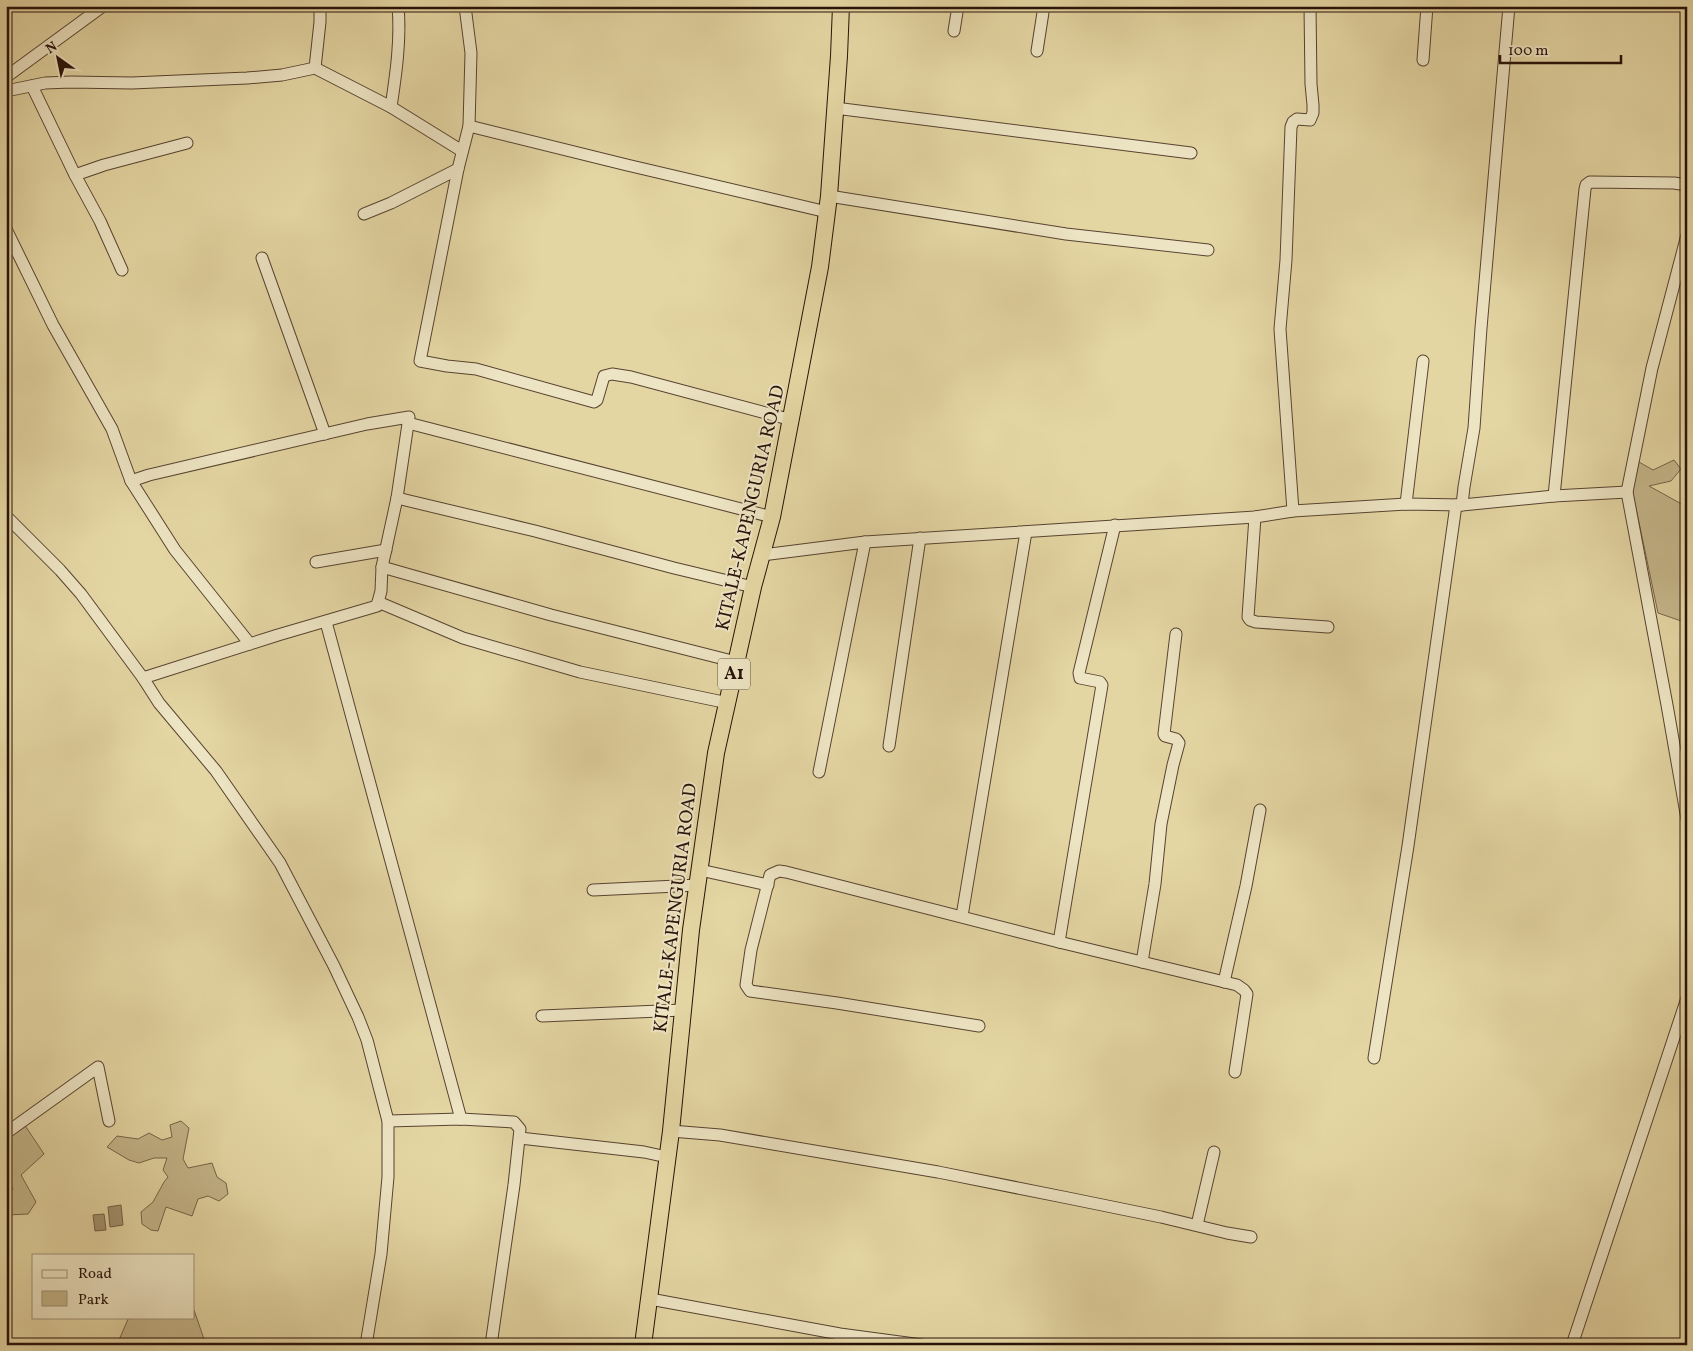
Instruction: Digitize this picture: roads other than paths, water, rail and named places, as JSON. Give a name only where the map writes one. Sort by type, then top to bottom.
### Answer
[{"type":"highway","name":"KITALE-KAPENGURIA ROAD","points":[[643,1345],[671,1131],[691,930],[716,753],[753,587],[772,517],[816,292],[828,204],[842,6]]},
{"type":"street","points":[[6,77],[102,6]]},
{"type":"street","points":[[316,68],[320,6]]},
{"type":"street","points":[[391,107],[395,77],[399,19],[398,6]]},
{"type":"street","points":[[465,6],[471,54],[469,126],[458,169],[420,361],[476,369],[594,402],[597,400],[604,376],[607,374],[631,377],[792,420]]},
{"type":"street","points":[[954,31],[958,6]]},
{"type":"street","points":[[1037,51],[1044,6]]},
{"type":"street","points":[[1293,511],[1280,329],[1286,260],[1291,127],[1297,119],[1310,120],[1312,113],[1310,6]]},
{"type":"street","points":[[1423,60],[1428,6]]},
{"type":"street","points":[[1374,1058],[1459,505],[1474,428],[1480,328],[1509,6]]},
{"type":"street","points":[[6,90],[70,82],[132,83],[248,78],[282,75],[316,68],[391,107],[462,151]]},
{"type":"street","points":[[32,86],[75,175],[100,221],[122,270]]},
{"type":"street","points":[[836,108],[1191,153]]},
{"type":"street","points":[[469,126],[627,165],[828,204],[1208,250]]},
{"type":"street","points":[[75,175],[104,164],[187,143]]},
{"type":"street","points":[[364,214],[391,203],[458,169]]},
{"type":"street","points":[[1554,496],[1586,185],[1590,182],[1674,183],[1687,185]]},
{"type":"street","points":[[6,228],[53,325],[112,429],[131,481],[175,550],[250,644]]},
{"type":"street","points":[[1687,235],[1652,368],[1627,492],[1687,818]]},
{"type":"street","points":[[262,258],[325,434]]},
{"type":"street","points":[[1406,504],[1423,361]]},
{"type":"street","points":[[131,481],[367,424],[409,416],[397,498],[382,567],[381,591],[377,606],[143,678]]},
{"type":"street","points":[[408,423],[772,517]]},
{"type":"street","points":[[762,555],[865,542],[1254,517],[1293,511],[1406,504],[1459,505],[1554,496],[1627,492]]},
{"type":"street","points":[[397,498],[753,587]]},
{"type":"street","points":[[6,516],[60,570],[80,594],[143,678],[159,703],[216,771],[280,863],[334,966],[368,1040],[388,1121],[388,1177],[381,1254],[366,1345]]},
{"type":"street","points":[[1254,517],[1248,617],[1256,622],[1328,627]]},
{"type":"street","points":[[1059,942],[1102,685],[1100,682],[1080,678],[1079,673],[1115,525]]},
{"type":"street","points":[[962,916],[1026,532]]},
{"type":"street","points":[[889,746],[920,538]]},
{"type":"street","points":[[819,772],[865,542]]},
{"type":"street","points":[[316,562],[386,550]]},
{"type":"street","points":[[382,567],[551,615],[736,662]]},
{"type":"street","points":[[378,602],[472,641],[580,672],[728,703]]},
{"type":"street","points":[[326,622],[461,1120]]},
{"type":"street","points":[[1142,962],[1155,884],[1161,824],[1179,743],[1176,739],[1164,734],[1176,634]]},
{"type":"street","points":[[1224,982],[1246,886],[1260,810]]},
{"type":"street","points":[[979,1026],[750,992],[746,985],[751,950],[770,875],[775,872],[786,872],[1224,982],[1241,988],[1247,994],[1235,1072]]},
{"type":"street","points":[[594,890],[699,878],[768,885]]},
{"type":"street","points":[[1572,1345],[1687,998]]},
{"type":"street","points":[[542,1016],[683,1010]]},
{"type":"street","points":[[6,1134],[98,1067],[109,1121]]},
{"type":"street","points":[[388,1121],[461,1120],[514,1122],[520,1128],[491,1345]]},
{"type":"street","points":[[671,1131],[720,1135],[938,1172],[1198,1225],[1227,1233],[1251,1236]]},
{"type":"street","points":[[520,1138],[644,1152],[667,1157]]},
{"type":"street","points":[[1198,1225],[1214,1152]]},
{"type":"street","points":[[650,1298],[840,1334],[922,1345]]}]
